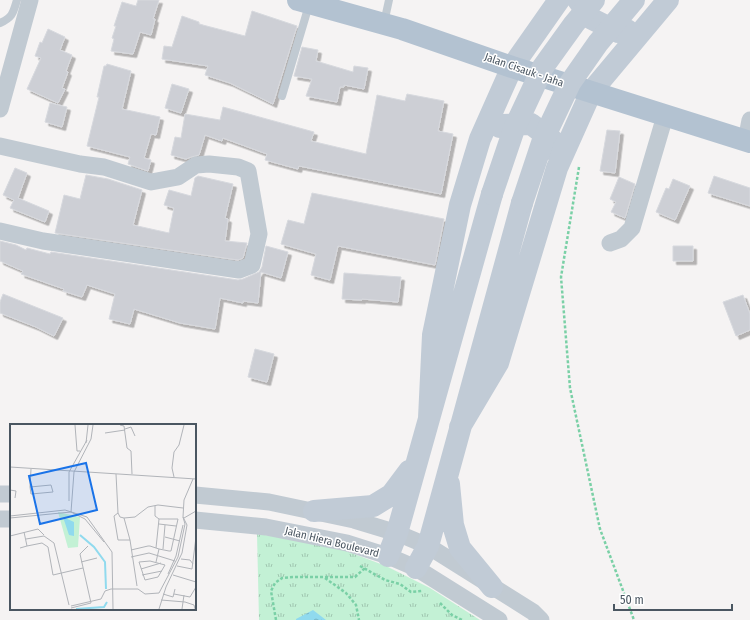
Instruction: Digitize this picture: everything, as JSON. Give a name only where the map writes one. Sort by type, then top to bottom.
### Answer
[{"type":"main road","points":[[429,418],[433,335],[460,205],[480,139],[512,67],[559,0]]},
{"type":"main road","points":[[578,0],[592,19],[618,32],[646,27]]},
{"type":"main road","points":[[388,556],[397,533],[492,194],[514,129],[543,68],[574,24],[594,0]]},
{"type":"main road","points":[[416,568],[428,546],[522,203],[543,140],[570,83],[598,43],[634,0]]},
{"type":"main road","points":[[460,427],[498,363],[557,168],[591,92],[668,0]]},
{"type":"main road","name":"Jalan Cisauk - Jaha","points":[[304,2],[402,28],[512,67],[665,116],[749,134]]},
{"type":"main road","points":[[480,139],[502,125],[532,124],[552,140],[557,168]]},
{"type":"main road","points":[[314,510],[373,506],[391,495],[417,461]]},
{"type":"main road","points":[[448,471],[453,525],[460,548],[492,587]]},
{"type":"street","points":[[0,109],[30,0]]},
{"type":"street","points":[[610,243],[621,239],[632,228],[665,116]]},
{"type":"street","points":[[0,146],[80,164],[104,167],[151,182],[178,176],[196,165],[209,164],[238,167],[248,171],[258,234],[252,265],[239,270],[43,241],[0,231]]},
{"type":"street","points":[[196,495],[270,502],[314,510],[397,533],[428,546],[533,612],[541,620]]},
{"type":"street","points":[[0,518],[10,519]]},
{"type":"street","name":"Jalan Hiera Boulevard","points":[[196,520],[280,529],[348,543],[388,556],[416,568],[499,620]]},
{"type":"lane","points":[[0,23],[8,19],[13,13],[16,0]]},
{"type":"lane","points":[[384,24],[389,0]]},
{"type":"lane","points":[[282,96],[304,2]]},
{"type":"path","points":[[580,162],[561,277],[570,388],[600,529],[634,620]]},
{"type":"path","points":[[358,565],[384,580],[400,584],[411,592],[426,591]]},
{"type":"path","points":[[276,620],[271,591],[275,583],[282,578],[355,577],[365,568]]},
{"type":"path","points":[[324,578],[346,593],[356,605],[359,620]]},
{"type":"path","points":[[436,600],[452,615],[462,620]]},
{"type":"path","points":[[452,615],[452,620]]},
{"type":"green space","points":[[257,534],[325,543],[386,566],[430,588],[480,620],[259,620]]},
{"type":"water","points":[[313,610],[326,620],[296,620],[296,619]]},
{"type":"building","points":[[138,0],[159,0],[153,19],[155,19],[151,35],[140,32],[133,54],[111,51],[114,39],[112,38],[116,26],[114,26],[122,2],[136,6]]},
{"type":"building","points":[[252,11],[297,26],[273,104],[230,83],[205,75],[208,66],[162,59],[164,46],[172,47],[182,16],[199,22],[199,24],[245,36]]},
{"type":"building","points":[[48,29],[65,37],[60,50],[72,55],[62,88],[65,89],[58,103],[27,89],[41,58],[35,56],[40,42],[42,43]]},
{"type":"building","points":[[302,47],[318,50],[316,61],[353,72],[354,66],[368,68],[364,89],[344,85],[344,87],[340,87],[337,102],[306,96],[312,79],[294,76]]},
{"type":"building","points":[[107,64],[131,71],[122,109],[160,117],[156,135],[151,134],[144,158],[151,160],[148,171],[128,164],[130,157],[87,146],[99,97],[97,97],[104,66]]},
{"type":"building","points":[[172,84],[189,89],[181,113],[165,108]]},
{"type":"building","points":[[407,94],[444,101],[438,131],[453,134],[441,194],[299,166],[298,169],[265,160],[267,154],[223,138],[222,141],[205,135],[199,155],[186,159],[171,155],[175,137],[181,138],[185,114],[220,120],[223,107],[314,132],[311,141],[366,154],[377,95],[405,101]]},
{"type":"building","points":[[50,103],[67,107],[62,127],[45,122]]},
{"type":"building","points":[[607,130],[620,131],[615,173],[600,171]]},
{"type":"building","points":[[15,168],[27,173],[18,198],[49,211],[45,222],[10,208],[14,200],[3,195]]},
{"type":"building","points":[[86,175],[108,179],[142,190],[133,225],[169,233],[174,208],[164,205],[169,190],[191,196],[195,178],[198,176],[233,184],[225,218],[228,219],[225,241],[247,243],[243,258],[238,260],[55,233],[64,195],[80,199]]},
{"type":"building","points":[[714,176],[750,188],[750,206],[708,193]]},
{"type":"building","points":[[619,177],[635,184],[625,218],[611,212],[616,202],[610,199]]},
{"type":"building","points":[[673,179],[690,186],[675,220],[656,212],[666,188],[669,189]]},
{"type":"building","points":[[312,193],[444,219],[435,265],[338,246],[330,280],[311,275],[316,254],[281,244],[288,220],[304,224]]},
{"type":"building","points":[[0,241],[16,245],[26,250],[27,248],[50,254],[51,252],[238,280],[259,272],[262,267],[266,246],[288,252],[281,278],[261,272],[258,303],[243,301],[243,303],[220,298],[215,329],[180,323],[134,309],[130,324],[109,319],[115,294],[87,285],[82,297],[21,274],[23,271],[0,261]]},
{"type":"building","points":[[673,246],[693,246],[693,261],[673,261]]},
{"type":"building","points":[[344,273],[401,277],[398,302],[342,299]]},
{"type":"building","points":[[3,294],[63,318],[54,336],[36,327],[0,313],[0,302]]},
{"type":"building","points":[[743,295],[750,314],[750,330],[736,336],[723,302]]},
{"type":"building","points":[[255,349],[274,354],[267,382],[248,377]]}]
